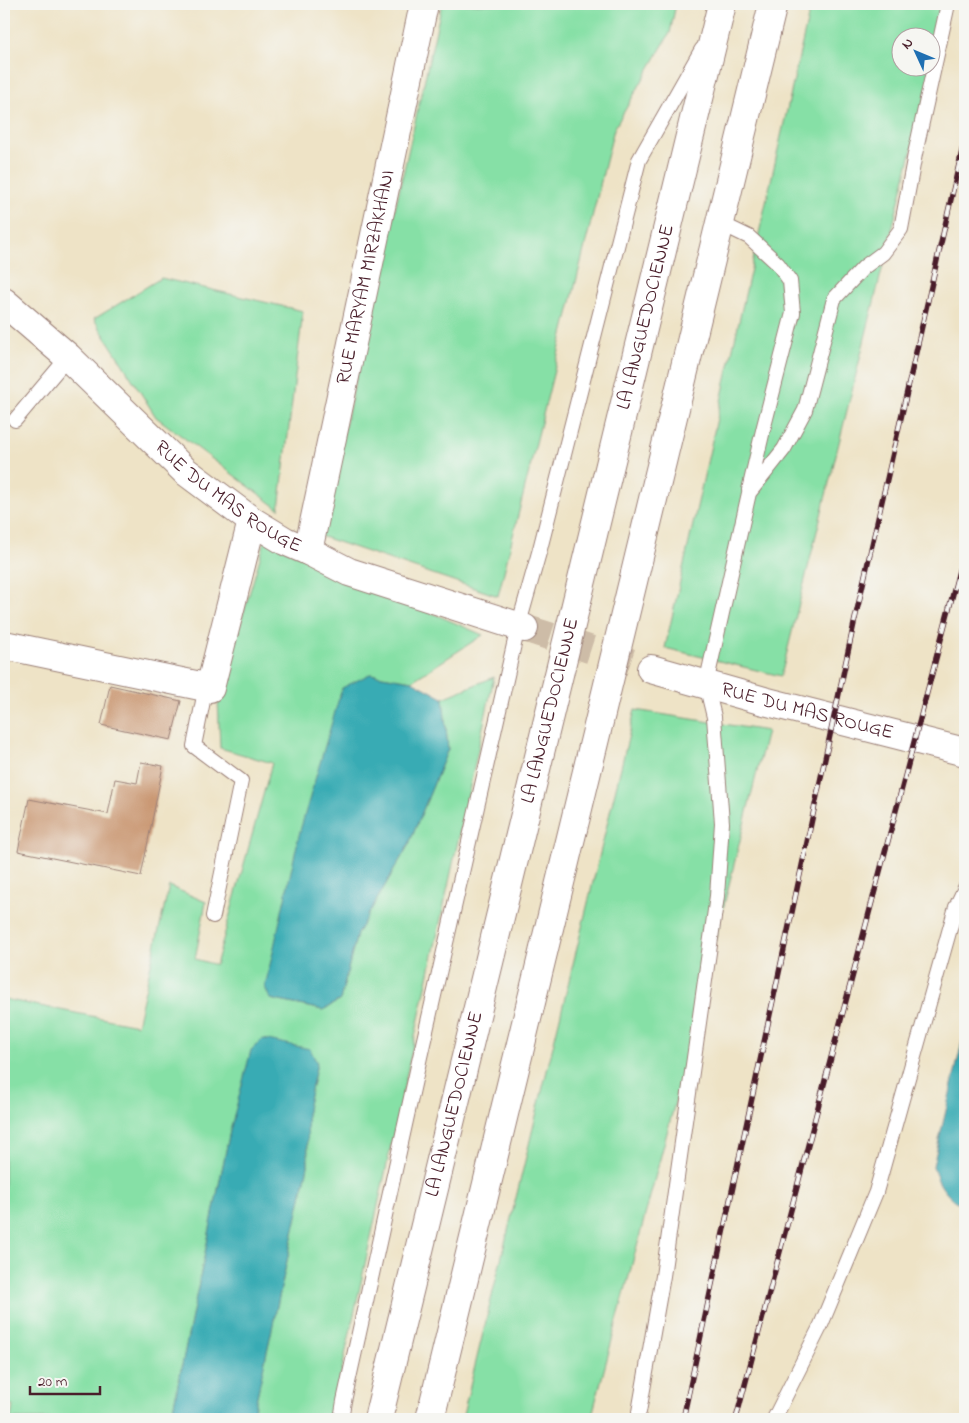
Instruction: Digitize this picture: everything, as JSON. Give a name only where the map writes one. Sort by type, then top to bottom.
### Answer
[{"type":"main road","name":"RUE MARYAM MIRZAKHANI","points":[[308,551],[424,4]]},
{"type":"main road","points":[[430,1419],[773,4]]},
{"type":"main road","name":"LA LANGUEDOCIENNE","points":[[378,1419],[721,11]]},
{"type":"main road","name":"RUE DU MAS ROUGE","points":[[4,302],[68,357],[186,471],[252,521],[285,541],[350,572],[521,628]]},
{"type":"main road","points":[[4,645],[210,688],[252,521]]},
{"type":"main road","name":"RUE DU MAS ROUGE","points":[[651,669],[764,701],[965,752]]},
{"type":"lane","points":[[748,494],[784,449],[805,410],[834,299],[864,267],[883,253],[901,229],[915,154],[948,4]]},
{"type":"lane","points":[[342,1419],[344,1401],[420,1057],[521,628],[639,160],[721,11]]},
{"type":"lane","points":[[639,1412],[665,1267],[717,896],[722,823],[714,717],[706,684],[748,494],[793,313],[790,282],[778,264],[749,237],[720,223]]},
{"type":"lane","points":[[15,420],[68,357]]},
{"type":"lane","points":[[210,688],[204,696],[194,746],[241,781],[213,916]]},
{"type":"lane","points":[[774,1419],[821,1325],[876,1192],[956,907],[965,888]]},
{"type":"green space","points":[[442,4],[676,4],[670,33],[614,129],[498,596],[320,536]]},
{"type":"green space","points":[[811,4],[948,4],[942,28],[892,28],[892,78],[930,78],[781,676],[665,648]]},
{"type":"green space","points":[[161,278],[303,311],[279,509],[156,417],[94,319]]},
{"type":"green space","points":[[265,541],[483,635],[412,681],[370,674],[270,999],[323,1010],[340,1000],[357,934],[409,844],[448,749],[443,698],[494,677],[331,1419],[252,1419],[308,1166],[307,1109],[317,1063],[230,1131],[171,1419],[11,1419],[13,1406],[4,1404],[4,999],[137,1025],[169,886],[206,902],[195,959],[216,965],[272,763],[220,748],[218,699]]},
{"type":"green space","points":[[635,710],[767,731],[677,1095],[591,1419],[462,1419]]},
{"type":"water","points":[[370,674],[412,681],[443,698],[448,749],[409,844],[357,934],[340,1000],[323,1010],[270,999],[265,987],[300,831],[342,688]]},
{"type":"water","points":[[965,1029],[965,1207],[944,1190],[933,1166]]},
{"type":"water","points":[[263,1039],[310,1049],[317,1063],[307,1109],[308,1166],[252,1419],[171,1419],[230,1131],[251,1050]]},
{"type":"building","points":[[110,685],[181,701],[171,740],[101,725]]},
{"type":"building","points":[[141,762],[163,766],[141,876],[18,851],[29,799],[108,814],[115,779],[137,783]]},
{"type":"tunnel","points":[[524,628],[651,669]]},
{"type":"railway","points":[[683,1419],[855,619],[965,138]]},
{"type":"railway","points":[[736,1419],[965,548]]}]
